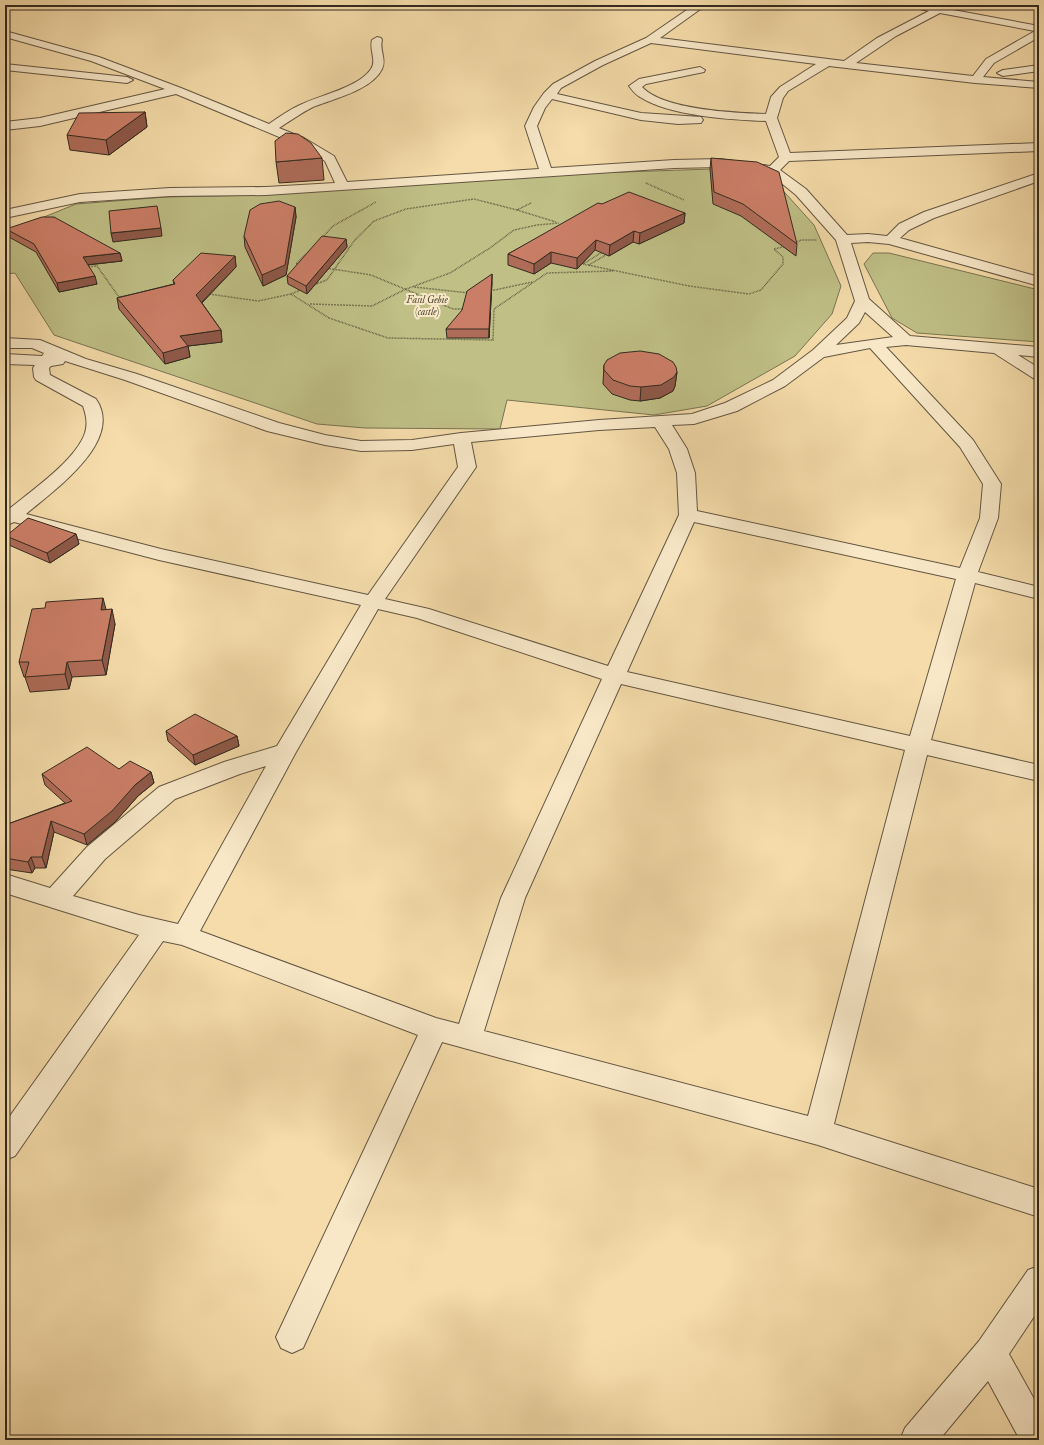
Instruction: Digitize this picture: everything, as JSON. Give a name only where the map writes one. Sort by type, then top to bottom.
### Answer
[{"type":"street","points":[[546,171],[531,126],[548,96],[557,86],[599,63],[650,40],[701,5]]},
{"type":"street","points":[[913,5],[1039,29]]},
{"type":"street","points":[[846,65],[862,52],[884,38],[949,5]]},
{"type":"street","points":[[978,77],[990,61],[1039,33]]},
{"type":"street","points":[[5,34],[95,59],[156,82],[300,141],[330,159],[343,186]]},
{"type":"street","points":[[270,128],[310,104],[344,92],[364,82],[379,63],[379,54],[375,47],[376,40]]},
{"type":"street","points":[[650,40],[846,65],[978,77],[1039,85]]},
{"type":"street","points":[[785,157],[771,118],[777,98],[784,89],[828,62]]},
{"type":"street","points":[[5,67],[156,82]]},
{"type":"street","points":[[978,77],[1039,68]]},
{"type":"street","points":[[700,70],[642,81],[635,86],[637,90],[648,98],[685,108],[728,116],[771,118]]},
{"type":"street","points":[[5,126],[47,120],[176,90]]},
{"type":"street","points":[[548,96],[663,120],[699,120],[728,116]]},
{"type":"street","points":[[773,170],[785,157],[1039,147]]},
{"type":"street","points":[[5,214],[80,198],[123,195],[170,192],[266,191],[546,171],[697,163],[749,166],[773,170],[801,192],[843,239],[862,301],[906,340]]},
{"type":"street","points":[[890,240],[904,227],[929,215],[1039,177]]},
{"type":"street","points":[[843,239],[868,238],[890,240],[1039,282]]},
{"type":"street","points":[[5,359],[50,356],[80,362],[131,377],[273,427],[325,440],[361,446],[412,444],[600,425],[694,419],[730,407],[779,383],[819,353],[854,320],[862,301]]},
{"type":"street","points":[[819,353],[874,343],[906,340],[1039,352]]},
{"type":"street","points":[[5,343],[34,343],[50,356]]},
{"type":"street","points":[[818,1132],[918,745],[967,575],[989,518],[992,484],[967,444],[874,343]]},
{"type":"street","points":[[998,349],[1039,375]]},
{"type":"street","points":[[8,516],[71,466],[90,440],[96,422],[90,403],[42,377],[41,368],[50,356]]},
{"type":"street","points":[[468,1039],[513,898],[616,676],[688,515],[686,473],[678,449],[661,422]]},
{"type":"street","points":[[185,936],[285,752],[372,603],[467,467],[461,438]]},
{"type":"street","points":[[688,515],[967,575],[1039,593]]},
{"type":"street","points":[[8,516],[159,554],[422,614],[616,676],[1039,773]]},
{"type":"street","points":[[55,900],[96,853],[167,793],[232,768],[285,752]]},
{"type":"street","points":[[5,883],[55,900],[157,930],[185,936],[434,1029],[818,1132],[1039,1202]]},
{"type":"street","points":[[5,1147],[157,930]]},
{"type":"street","points":[[292,1337],[434,1029]]},
{"type":"street","points":[[917,1440],[991,1353],[1039,1281]]},
{"type":"street","points":[[991,1353],[1038,1440]]},
{"type":"path","points":[[644,183],[684,200]]},
{"type":"path","points":[[304,265],[296,264],[333,226],[382,198]]},
{"type":"path","points":[[313,285],[327,280],[354,241],[374,221],[406,209],[474,199],[517,210],[564,225]]},
{"type":"path","points":[[517,210],[530,203]]},
{"type":"path","points":[[309,304],[372,306],[406,289],[450,273],[490,248],[514,230],[537,225],[559,223]]},
{"type":"path","points":[[795,244],[801,240],[843,239]]},
{"type":"path","points":[[608,249],[583,264],[689,286],[748,294],[761,290],[783,264],[783,257],[774,249],[788,245]]},
{"type":"path","points":[[588,265],[613,250]]},
{"type":"path","points":[[85,268],[97,266],[119,297],[132,295]]},
{"type":"path","points":[[320,268],[371,275],[453,309],[466,309]]},
{"type":"path","points":[[291,294],[329,318],[388,338],[493,340],[494,309],[547,273],[613,271]]},
{"type":"path","points":[[489,291],[534,282]]},
{"type":"path","points":[[414,287],[476,294]]},
{"type":"path","points":[[203,293],[258,300],[291,294],[306,288]]},
{"type":"green space","name":"Fasil Gebie (castle)","points":[[711,169],[777,184],[814,225],[841,286],[832,314],[795,356],[707,406],[654,415],[507,400],[500,429],[365,428],[317,424],[54,335],[15,273],[5,274],[5,235],[13,236],[22,226],[76,204],[166,197],[263,195],[595,173]]},
{"type":"green space","points":[[873,253],[889,253],[1039,290],[1039,342],[917,333],[892,318],[864,264]]},
{"type":"building","points":[[145,112],[106,140],[67,135],[79,113]]},
{"type":"building","points":[[286,133],[298,134],[311,143],[322,158],[276,162],[275,141]]},
{"type":"building","points":[[711,158],[757,162],[779,172],[797,244],[743,204],[714,192]]},
{"type":"building","points":[[629,192],[685,213],[640,233],[634,231],[610,245],[596,240],[577,258],[551,252],[534,264],[508,254],[598,203],[602,204]]},
{"type":"building","points":[[279,201],[295,207],[285,265],[262,275],[244,236],[250,210],[260,204]]},
{"type":"building","points":[[157,206],[161,228],[111,233],[109,211]]},
{"type":"building","points":[[42,217],[54,217],[120,253],[83,257],[95,276],[57,283],[34,244],[6,229]]},
{"type":"building","points":[[322,236],[346,239],[306,286],[287,276]]},
{"type":"building","points":[[201,253],[235,256],[196,295],[221,330],[180,336],[188,346],[163,353],[117,298],[175,284],[173,280]]},
{"type":"building","points":[[492,274],[489,329],[446,329],[462,310],[467,291]]},
{"type":"building","points":[[640,351],[659,354],[673,362],[677,372],[674,377],[661,385],[641,387],[630,386],[613,380],[604,370],[604,365],[607,360],[620,353]]},
{"type":"building","points":[[28,518],[76,534],[47,553],[6,536]]},
{"type":"building","points":[[103,598],[101,610],[112,609],[102,660],[67,662],[65,674],[25,677],[29,662],[19,662],[32,609],[45,608],[46,602]]},
{"type":"building","points":[[195,714],[237,736],[193,755],[166,731]]},
{"type":"building","points":[[87,747],[119,769],[130,761],[151,772],[135,785],[112,811],[84,834],[51,821],[42,857],[31,857],[28,862],[5,858],[5,825],[72,801],[42,774]]}]
